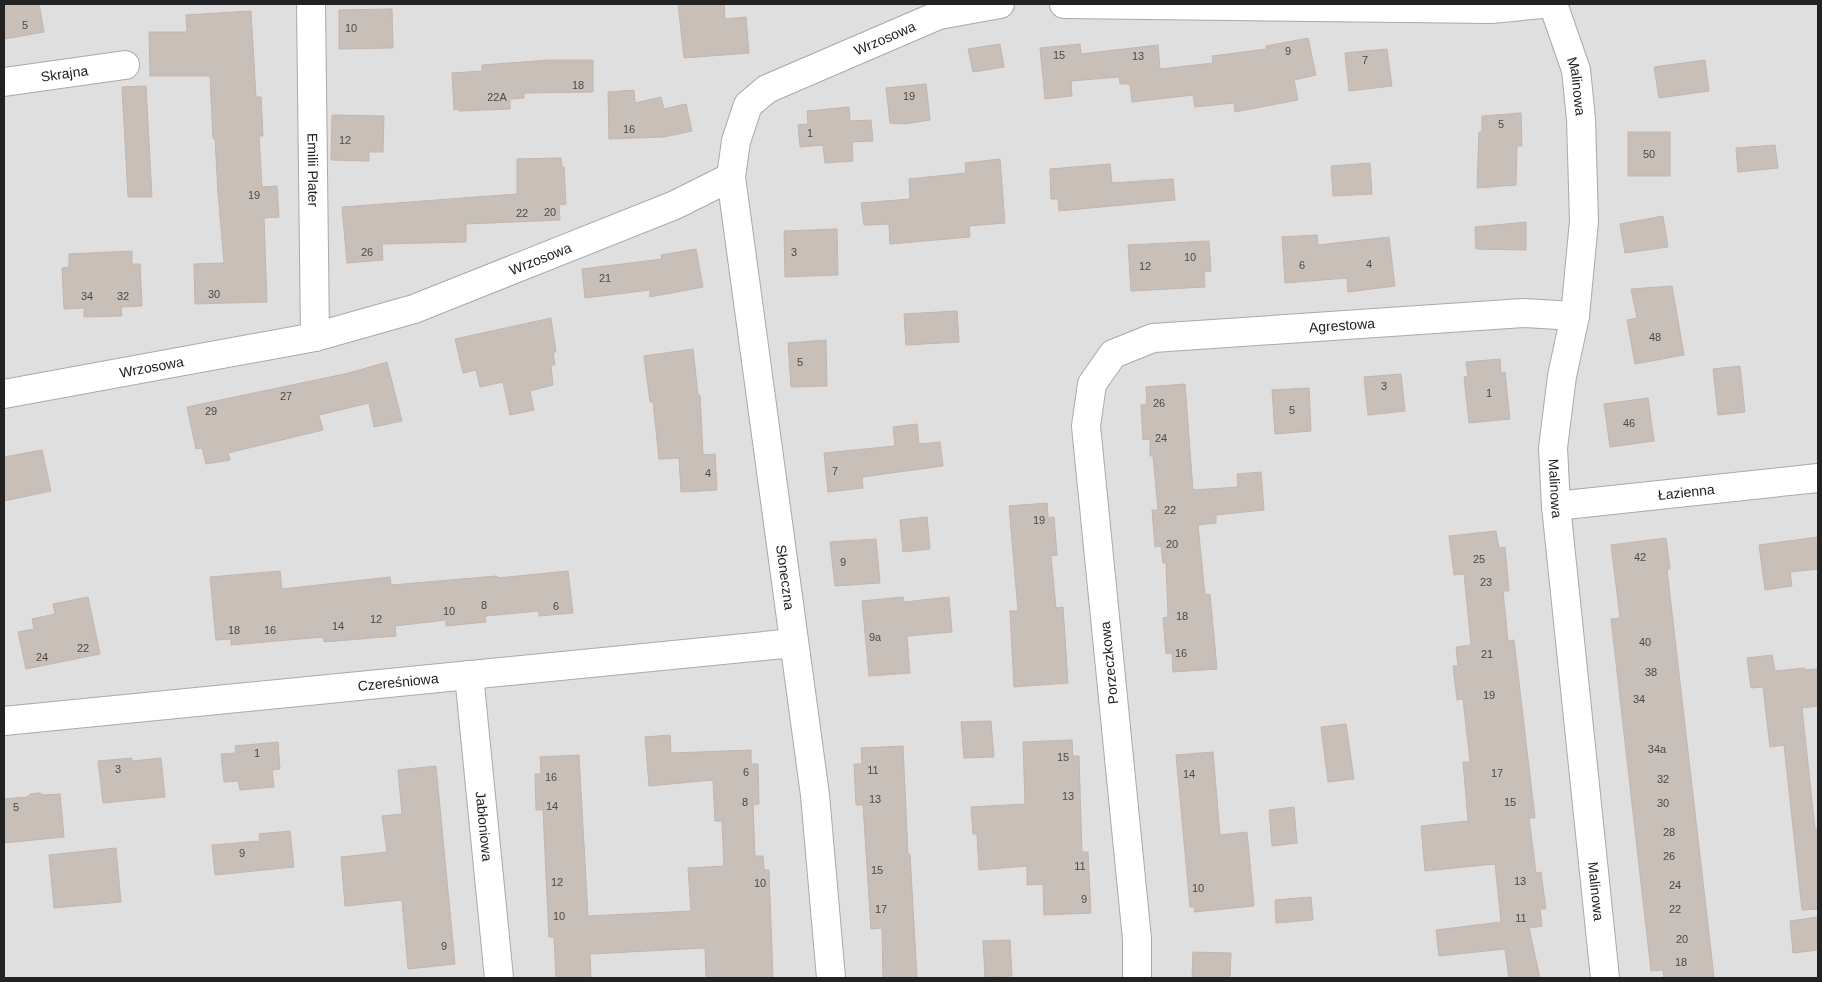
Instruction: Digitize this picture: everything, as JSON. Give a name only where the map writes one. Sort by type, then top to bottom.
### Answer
[{"type":"street","name":"Emilii Plater","points":[[311,4],[315,337]]},
{"type":"street","name":"Wrzosowa","points":[[4,394],[315,337],[414,309],[675,205],[731,177],[736,141],[748,106],[767,89],[939,15],[1000,4]]},
{"type":"street","points":[[1064,4],[1491,9],[1542,4]]},
{"type":"street","name":"Malinowa","points":[[1553,4],[1576,70],[1581,119],[1584,220],[1575,316],[1562,376],[1553,448],[1556,506],[1605,978]]},
{"type":"street","name":"Skrajna","points":[[4,82],[125,65]]},
{"type":"street","name":"Słoneczna","points":[[731,177],[815,796],[831,978]]},
{"type":"street","name":"Agrestowa","points":[[1113,354],[1153,338],[1523,314],[1575,316]]},
{"type":"street","name":"Porzeczkowa","points":[[1113,354],[1092,384],[1086,426],[1137,939],[1137,978]]},
{"type":"street","name":"Łazienna","points":[[1556,506],[1818,478]]},
{"type":"street","name":"Czereśniowa","points":[[4,721],[794,643]]},
{"type":"street","name":"Jabłoniowa","points":[[469,676],[499,978]]},
{"type":"shaded area","points":[[4,4],[1818,4],[1818,978],[4,978]]},
{"type":"building","points":[[4,4],[39,4],[44,32],[4,39]]},
{"type":"building","points":[[678,4],[724,4],[725,19],[746,17],[749,53],[684,58]]},
{"type":"building","points":[[392,9],[393,48],[339,49],[339,10]]},
{"type":"building","points":[[251,11],[256,97],[261,97],[263,136],[259,136],[262,187],[277,186],[279,217],[264,218],[267,302],[195,304],[194,264],[224,263],[215,138],[213,139],[210,76],[150,76],[149,32],[187,32],[186,15]]},
{"type":"building","points":[[1308,38],[1316,75],[1294,80],[1298,100],[1235,112],[1234,103],[1195,107],[1193,95],[1132,102],[1130,84],[1120,84],[1119,77],[1071,81],[1072,96],[1045,99],[1040,48],[1080,44],[1081,54],[1158,45],[1160,69],[1213,63],[1212,56],[1267,49],[1266,46]]},
{"type":"building","points":[[1000,44],[1004,67],[973,72],[968,49]]},
{"type":"building","points":[[1387,49],[1392,86],[1349,91],[1345,53]]},
{"type":"building","points":[[549,60],[593,60],[593,92],[524,93],[524,98],[510,99],[510,109],[454,110],[452,73],[482,71],[482,65]]},
{"type":"building","points":[[1705,60],[1709,91],[1659,98],[1654,67]]},
{"type":"building","points":[[926,84],[930,120],[905,124],[890,123],[886,88]]},
{"type":"building","points":[[146,86],[152,197],[128,197],[122,87]]},
{"type":"building","points":[[634,90],[635,103],[661,97],[664,109],[686,104],[692,131],[664,137],[609,139],[608,92]]},
{"type":"building","points":[[849,107],[850,121],[871,120],[873,141],[852,142],[853,161],[825,163],[823,145],[800,147],[798,125],[808,124],[807,111]]},
{"type":"building","points":[[1521,113],[1522,146],[1517,146],[1516,185],[1477,188],[1479,132],[1482,132],[1482,116]]},
{"type":"building","points":[[332,115],[384,116],[383,152],[369,152],[369,161],[331,160]]},
{"type":"building","points":[[1628,132],[1670,132],[1670,176],[1628,176]]},
{"type":"building","points":[[1775,145],[1778,168],[1738,172],[1736,148]]},
{"type":"building","points":[[561,158],[562,167],[564,167],[566,204],[559,205],[560,220],[466,224],[466,242],[382,244],[383,260],[347,263],[342,207],[517,194],[517,159]]},
{"type":"building","points":[[1000,159],[1005,223],[969,226],[970,237],[890,244],[889,224],[864,225],[861,203],[910,199],[909,179],[966,173],[965,163]]},
{"type":"building","points":[[1370,163],[1372,194],[1333,196],[1331,166]]},
{"type":"building","points":[[1110,164],[1112,183],[1173,179],[1175,200],[1059,211],[1058,199],[1051,199],[1050,169]]},
{"type":"building","points":[[1663,216],[1668,247],[1625,253],[1620,224]]},
{"type":"building","points":[[1526,222],[1526,250],[1476,249],[1475,227]]},
{"type":"building","points":[[837,229],[838,275],[785,277],[784,231]]},
{"type":"building","points":[[1317,235],[1318,245],[1389,237],[1395,286],[1348,292],[1347,278],[1285,283],[1282,237]]},
{"type":"building","points":[[1209,241],[1211,271],[1204,272],[1205,287],[1131,291],[1128,245]]},
{"type":"building","points":[[696,249],[703,287],[650,297],[650,290],[585,298],[582,269],[662,259],[661,255]]},
{"type":"building","points":[[132,251],[132,264],[140,264],[142,306],[121,307],[122,316],[84,317],[84,308],[64,309],[62,268],[69,267],[69,254]]},
{"type":"building","points":[[1672,286],[1684,355],[1635,364],[1627,320],[1637,318],[1631,289]]},
{"type":"building","points":[[957,311],[959,342],[906,345],[904,314]]},
{"type":"building","points":[[551,318],[556,352],[553,352],[555,365],[551,365],[553,385],[530,391],[534,410],[510,415],[503,382],[480,387],[476,370],[463,373],[455,339]]},
{"type":"building","points":[[826,340],[827,386],[791,387],[788,343]]},
{"type":"building","points":[[693,349],[698,395],[700,395],[703,455],[715,454],[717,490],[681,492],[679,458],[659,459],[653,402],[650,402],[644,356]]},
{"type":"building","points":[[1500,359],[1501,373],[1505,372],[1510,419],[1469,423],[1464,377],[1468,376],[1466,362]]},
{"type":"building","points":[[387,362],[402,421],[374,427],[369,403],[319,415],[323,430],[228,453],[230,460],[206,464],[202,448],[196,449],[187,407],[349,373]]},
{"type":"building","points":[[1740,366],[1745,412],[1718,415],[1713,369]]},
{"type":"building","points":[[1401,374],[1405,411],[1368,415],[1364,377]]},
{"type":"building","points":[[1185,384],[1193,490],[1238,487],[1237,474],[1261,472],[1264,510],[1216,515],[1216,523],[1198,525],[1205,595],[1210,594],[1217,669],[1173,672],[1172,653],[1166,654],[1163,618],[1168,617],[1166,563],[1163,563],[1161,546],[1155,547],[1152,510],[1158,510],[1153,456],[1150,456],[1150,439],[1143,440],[1141,405],[1147,404],[1146,387]]},
{"type":"building","points":[[1309,388],[1311,431],[1275,434],[1272,390]]},
{"type":"building","points":[[1648,398],[1654,441],[1610,447],[1604,404]]},
{"type":"building","points":[[917,424],[919,444],[940,442],[943,466],[862,477],[863,488],[828,492],[824,453],[895,446],[893,427]]},
{"type":"building","points":[[42,450],[51,491],[4,501],[4,457]]},
{"type":"building","points":[[1047,503],[1048,518],[1054,517],[1057,555],[1051,556],[1056,608],[1063,607],[1068,683],[1014,687],[1010,611],[1018,611],[1009,506]]},
{"type":"building","points":[[927,517],[930,549],[903,552],[900,520]]},
{"type":"building","points":[[1496,531],[1499,548],[1505,547],[1509,591],[1503,591],[1508,641],[1514,640],[1535,818],[1529,818],[1536,873],[1541,872],[1546,909],[1540,909],[1542,926],[1529,928],[1540,978],[1509,978],[1505,949],[1439,956],[1436,930],[1501,922],[1495,864],[1425,871],[1421,826],[1468,821],[1463,762],[1470,762],[1463,699],[1457,700],[1453,666],[1458,666],[1456,647],[1471,645],[1464,574],[1454,575],[1449,536]]},
{"type":"building","points":[[1818,537],[1818,569],[1790,572],[1792,586],[1765,590],[1759,545]]},
{"type":"building","points":[[1666,538],[1670,569],[1667,569],[1714,977],[1664,978],[1663,970],[1651,971],[1611,619],[1620,618],[1611,545]]},
{"type":"building","points":[[876,539],[880,583],[835,586],[830,542]]},
{"type":"building","points":[[280,571],[282,589],[390,577],[391,585],[568,571],[573,613],[539,616],[539,611],[485,616],[486,622],[446,626],[446,620],[395,626],[396,636],[324,642],[323,637],[231,645],[231,639],[216,640],[210,577]]},
{"type":"building","points":[[88,597],[100,654],[26,669],[18,632],[34,629],[32,619],[55,614],[53,604]]},
{"type":"building","points":[[903,597],[904,602],[949,597],[952,632],[907,636],[910,673],[869,676],[862,601]]},
{"type":"building","points":[[1772,655],[1775,671],[1805,668],[1805,670],[1817,669],[1818,706],[1802,708],[1815,829],[1818,828],[1818,909],[1802,910],[1784,745],[1770,747],[1763,687],[1751,688],[1747,658]]},
{"type":"building","points":[[991,721],[994,757],[964,758],[961,722]]},
{"type":"building","points":[[1346,724],[1354,779],[1328,782],[1321,727]]},
{"type":"building","points":[[670,735],[671,753],[751,750],[751,764],[758,764],[759,804],[753,805],[755,856],[763,856],[764,870],[769,870],[773,978],[706,978],[705,948],[590,954],[591,978],[556,978],[554,937],[549,937],[543,810],[536,810],[535,774],[541,774],[540,757],[579,755],[588,916],[691,911],[688,868],[724,866],[722,821],[715,821],[713,780],[649,786],[645,737]]},
{"type":"building","points":[[1072,740],[1073,756],[1079,756],[1082,852],[1088,852],[1091,913],[1044,915],[1043,884],[1027,885],[1027,866],[979,870],[977,834],[973,834],[971,807],[1025,804],[1023,742]]},
{"type":"building","points":[[278,742],[280,769],[272,770],[274,787],[240,790],[238,781],[224,782],[221,754],[236,753],[235,746]]},
{"type":"building","points":[[903,746],[908,855],[910,854],[917,978],[883,978],[882,928],[871,929],[863,805],[856,805],[854,764],[862,764],[861,748]]},
{"type":"building","points":[[1213,752],[1220,835],[1247,832],[1254,906],[1194,912],[1195,907],[1190,907],[1176,755]]},
{"type":"building","points":[[132,758],[132,761],[161,758],[165,797],[103,803],[98,761]]},
{"type":"building","points":[[436,766],[455,964],[408,969],[402,900],[345,906],[341,857],[387,852],[382,816],[402,814],[398,770]]},
{"type":"building","points":[[40,793],[43,795],[60,794],[64,837],[4,843],[4,799],[27,797],[30,794]]},
{"type":"building","points":[[1294,807],[1297,843],[1272,846],[1269,810]]},
{"type":"building","points":[[290,831],[294,867],[215,875],[212,845],[260,841],[259,834]]},
{"type":"building","points":[[116,848],[121,902],[54,908],[49,855]]},
{"type":"building","points":[[1311,897],[1313,920],[1276,923],[1275,900]]},
{"type":"building","points":[[1818,917],[1818,950],[1793,953],[1790,921]]},
{"type":"building","points":[[1010,940],[1012,976],[985,977],[983,941]]},
{"type":"building","points":[[1193,952],[1231,953],[1230,978],[1192,978]]}]
